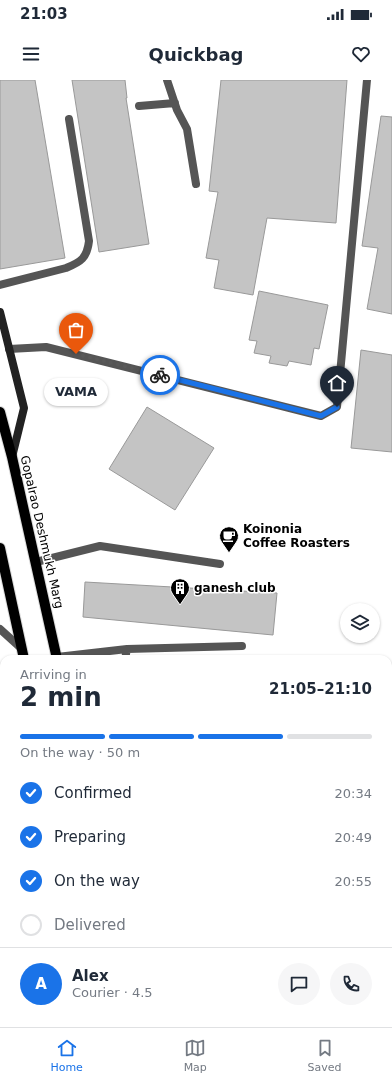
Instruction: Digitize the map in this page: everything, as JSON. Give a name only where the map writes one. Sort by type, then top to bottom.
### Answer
[{"type":"main road","points":[[0,312],[24,408],[12,456]]},
{"type":"main road","name":"Gopalrao Deshmukh Marg","points":[[0,412],[12,456],[56,655]]},
{"type":"main road","points":[[0,548],[23,655]]},
{"type":"street","points":[[167,80],[175,103],[187,129],[196,184]]},
{"type":"street","points":[[9,349],[46,347],[321,416],[337,407],[367,80]]},
{"type":"street","points":[[139,106],[175,103]]},
{"type":"street","points":[[0,285],[77,264],[84,258],[88,250],[89,242],[69,119]]},
{"type":"street","points":[[36,562],[100,546],[220,564]]},
{"type":"street","points":[[0,629],[22,648]]},
{"type":"street","points":[[80,655],[127,649],[242,646]]},
{"type":"street","points":[[126,655],[127,649]]},
{"type":"building","points":[[0,80],[35,80],[65,258],[0,269]]},
{"type":"building","points":[[72,80],[125,80],[126,98],[149,244],[99,252]]},
{"type":"building","points":[[221,80],[347,80],[336,223],[267,218],[253,295],[214,288],[219,260],[206,258],[218,192],[209,191]]},
{"type":"building","points":[[381,116],[392,117],[392,314],[367,309],[378,248],[362,246]]},
{"type":"building","points":[[259,291],[328,305],[319,349],[314,348],[311,365],[289,361],[287,366],[269,363],[271,356],[254,353],[257,341],[249,340]]},
{"type":"building","points":[[361,350],[392,355],[392,452],[351,448]]},
{"type":"building","points":[[147,407],[214,448],[175,510],[109,469]]},
{"type":"building","name":"ganesh club","points":[[85,582],[277,593],[273,635],[83,617]]},
{"type":"way so far","points":[[76,354],[160,375]]},
{"type":"place","name":"VAMA","points":[[76,354]]},
{"type":"place","name":"Koinonia Coffee Roasters","points":[[229,553]]},
{"type":"place","name":"ganesh club","points":[[180,605]]},
{"type":"route","points":[[160,375],[321,416],[337,407]]}]
